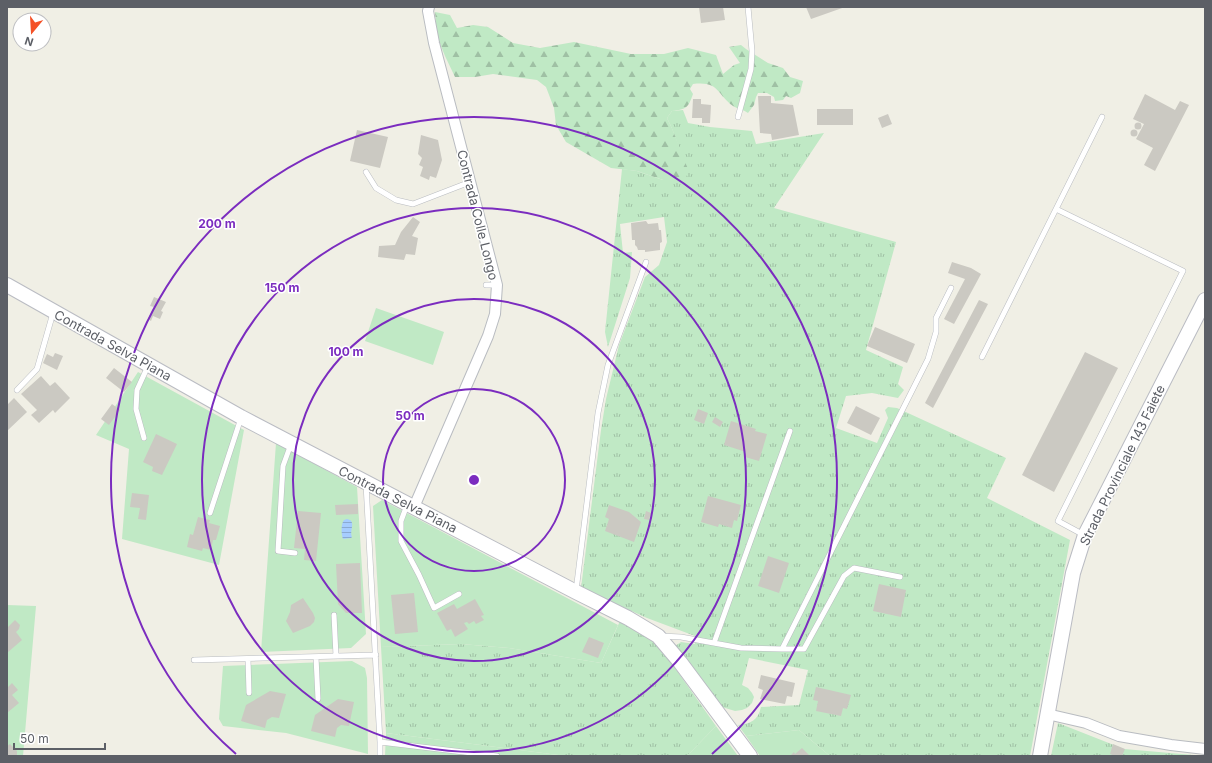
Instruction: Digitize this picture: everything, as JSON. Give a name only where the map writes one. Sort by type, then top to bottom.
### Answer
[{"type":"street","name":"Contrada Colle Longo","points":[[411,506],[488,336],[495,314],[497,285],[434,43],[428,11],[429,7]]},
{"type":"street","name":"Contrada Selva Piana","points":[[7,285],[292,444],[628,618],[658,636],[750,756]]},
{"type":"street","name":"Strada Provinciale 143 Faiete","points":[[1040,756],[1073,573],[1085,535],[1205,300]]},
{"type":"street","points":[[1047,714],[1086,723],[1119,736],[1205,749]]},
{"type":"lane","points":[[738,117],[751,69],[752,51],[748,7]]},
{"type":"lane","points":[[982,356],[1102,117]]},
{"type":"lane","points":[[366,172],[376,188],[396,200],[413,204],[470,182]]},
{"type":"lane","points":[[1056,209],[1183,271],[1058,520],[1085,535]]},
{"type":"lane","points":[[576,592],[598,413],[608,364],[646,262]]},
{"type":"lane","points":[[486,285],[497,285]]},
{"type":"lane","points":[[782,649],[928,359],[936,332],[936,318],[951,288]]},
{"type":"lane","points":[[17,390],[37,369],[54,312]]},
{"type":"lane","points":[[144,438],[136,409],[137,390],[149,365]]},
{"type":"lane","points":[[210,513],[242,417]]},
{"type":"lane","points":[[714,643],[790,431]]},
{"type":"lane","points":[[292,444],[283,466],[278,551],[295,553]]},
{"type":"lane","points":[[366,483],[380,756]]},
{"type":"lane","points":[[411,506],[401,521],[401,541],[434,608],[459,594]]},
{"type":"lane","points":[[658,636],[681,637],[741,648],[804,649],[844,576],[854,568],[900,577]]},
{"type":"lane","points":[[334,615],[336,656]]},
{"type":"lane","points":[[194,660],[376,655]]},
{"type":"lane","points":[[316,657],[318,699]]},
{"type":"lane","points":[[248,659],[249,693]]},
{"type":"lane","points":[[380,742],[498,756]]},
{"type":"green space","points":[[435,12],[450,15],[457,28],[473,25],[488,27],[513,43],[540,48],[574,42],[631,54],[664,54],[688,48],[716,55],[723,74],[734,65],[740,63],[729,47],[741,45],[768,63],[783,68],[790,77],[803,81],[800,93],[791,98],[786,96],[783,100],[775,101],[774,97],[767,93],[758,93],[754,105],[748,113],[733,106],[713,86],[708,84],[693,84],[690,89],[693,94],[688,105],[684,108],[672,111],[667,118],[689,171],[684,181],[663,180],[637,171],[611,168],[566,142],[556,125],[554,108],[546,87],[537,80],[493,74],[475,77],[455,77],[437,36]]},
{"type":"green space","points":[[683,110],[688,123],[710,127],[752,131],[756,144],[824,133],[774,208],[896,242],[866,350],[903,367],[898,384],[904,390],[898,398],[872,393],[846,396],[836,428],[877,443],[888,418],[885,410],[888,407],[897,408],[1006,458],[987,498],[1070,540],[1030,756],[830,756],[799,730],[746,736],[738,725],[747,724],[756,718],[761,707],[799,705],[808,670],[749,658],[742,685],[748,688],[752,693],[754,697],[752,703],[747,708],[735,711],[722,707],[675,646],[681,642],[695,644],[695,636],[647,618],[581,588],[601,430],[606,399],[619,345],[645,277],[659,265],[667,242],[664,217],[620,224],[623,253],[632,252],[630,278],[608,347],[605,332],[622,169],[637,171],[663,180],[688,171],[667,118],[672,111]]},
{"type":"green space","points":[[376,308],[444,332],[433,365],[365,341]]},
{"type":"green space","points":[[138,372],[244,430],[219,565],[122,539],[129,449],[96,435]]},
{"type":"green space","points":[[276,443],[357,487],[366,634],[351,648],[261,652]]},
{"type":"green space","points":[[382,500],[618,625],[601,663],[509,648],[461,644],[381,647],[373,506]]},
{"type":"green space","points":[[7,605],[36,606],[23,756],[7,756]]},
{"type":"green space","points":[[620,621],[649,638],[665,654],[716,726],[687,756],[566,756],[386,733],[381,647],[461,644],[509,648],[601,663]]},
{"type":"green space","points":[[352,661],[365,668],[367,678],[368,754],[286,733],[223,726],[219,719],[223,666]]},
{"type":"green space","points":[[1058,723],[1124,749],[1205,756],[1051,756]]},
{"type":"green space","points":[[716,726],[738,756],[687,756]]},
{"type":"green space","points":[[799,730],[830,756],[760,756],[746,736]]},
{"type":"green space","points":[[386,733],[566,756],[385,756]]},
{"type":"water","points":[[347,519],[352,522],[352,537],[343,539],[342,524],[344,520]]},
{"type":"building","points":[[699,7],[723,7],[725,20],[701,23]]},
{"type":"building","points":[[806,7],[845,7],[811,19]]},
{"type":"building","points":[[1145,94],[1175,110],[1180,101],[1189,105],[1155,171],[1144,165],[1153,148],[1136,139],[1144,124],[1133,119]]},
{"type":"building","points":[[758,96],[771,96],[771,103],[793,105],[799,135],[772,140],[771,134],[760,133]]},
{"type":"building","points":[[693,99],[701,99],[701,104],[711,105],[710,123],[702,123],[702,118],[692,118]]},
{"type":"building","points":[[817,109],[853,109],[853,125],[817,125]]},
{"type":"building","points":[[888,114],[892,124],[882,128],[878,118]]},
{"type":"building","points":[[1138,122],[1141,123],[1141,129],[1138,130],[1135,129],[1134,126],[1135,123]]},
{"type":"building","points":[[1134,129],[1137,130],[1137,136],[1134,137],[1131,136],[1130,133],[1131,130]]},
{"type":"building","points":[[357,130],[388,137],[380,168],[350,161]]},
{"type":"building","points":[[421,135],[438,140],[442,160],[436,178],[430,176],[429,180],[420,176],[423,167],[419,165],[422,158],[418,154]]},
{"type":"building","points":[[413,217],[420,222],[412,236],[418,238],[415,255],[406,254],[404,260],[378,257],[379,246],[395,245],[401,232]]},
{"type":"building","points":[[646,221],[648,224],[658,223],[659,230],[661,230],[662,242],[660,243],[660,250],[645,252],[645,250],[638,250],[635,245],[635,240],[632,240],[631,223]]},
{"type":"building","points":[[952,262],[971,268],[981,274],[954,324],[944,319],[965,279],[948,273]]},
{"type":"building","points":[[154,297],[166,302],[161,311],[163,312],[160,319],[153,316],[151,321],[148,319],[154,307],[150,306]]},
{"type":"building","points":[[979,300],[988,304],[933,408],[925,403]]},
{"type":"building","points":[[875,327],[915,344],[907,363],[867,346]]},
{"type":"building","points":[[1085,352],[1118,368],[1054,492],[1022,475]]},
{"type":"building","points":[[55,353],[63,356],[57,370],[43,363],[47,354],[53,357]]},
{"type":"building","points":[[114,368],[132,382],[124,392],[106,378]]},
{"type":"building","points":[[41,376],[50,386],[55,382],[70,398],[55,413],[53,410],[39,423],[31,415],[37,410],[21,394]]},
{"type":"building","points":[[14,398],[27,412],[7,431],[7,405]]},
{"type":"building","points":[[112,404],[120,410],[109,425],[101,419]]},
{"type":"building","points":[[856,406],[880,418],[871,435],[847,423]]},
{"type":"building","points":[[698,409],[708,413],[704,424],[694,420]]},
{"type":"building","points":[[715,417],[723,422],[720,427],[712,422]]},
{"type":"building","points":[[731,421],[756,429],[755,431],[767,434],[759,461],[745,457],[746,452],[724,445]]},
{"type":"building","points":[[156,434],[177,444],[162,475],[152,471],[153,467],[143,462]]},
{"type":"building","points":[[132,493],[149,495],[146,520],[138,519],[140,508],[130,507]]},
{"type":"building","points":[[708,496],[741,505],[737,521],[734,520],[732,528],[719,524],[718,527],[701,522]]},
{"type":"building","points":[[358,504],[358,514],[336,515],[335,505]]},
{"type":"building","points":[[609,505],[629,512],[641,522],[634,542],[605,531],[609,519],[605,517]]},
{"type":"building","points":[[298,511],[321,513],[316,561],[304,560],[305,549],[294,548]]},
{"type":"building","points":[[646,511],[651,513],[649,520],[644,519]]},
{"type":"building","points":[[198,517],[210,520],[209,523],[220,526],[216,540],[213,540],[211,550],[203,548],[202,551],[187,547],[190,534],[193,535]]},
{"type":"building","points":[[768,556],[789,563],[779,593],[758,586]]},
{"type":"building","points":[[360,563],[362,613],[346,613],[338,604],[336,564]]},
{"type":"building","points":[[879,584],[906,590],[901,617],[873,611]]},
{"type":"building","points":[[414,593],[418,632],[395,634],[391,595]]},
{"type":"building","points":[[303,598],[313,613],[315,618],[314,622],[310,626],[293,633],[286,621],[291,605]]},
{"type":"building","points":[[475,599],[484,615],[481,616],[484,620],[476,624],[474,621],[469,624],[467,622],[464,623],[468,629],[455,637],[451,629],[447,631],[437,613],[454,604],[457,609]]},
{"type":"building","points":[[15,620],[20,625],[16,632],[22,640],[7,653],[7,628]]},
{"type":"building","points":[[589,637],[604,643],[598,658],[582,652]]},
{"type":"building","points":[[761,675],[795,683],[792,697],[787,696],[785,704],[760,699],[763,690],[758,688]]},
{"type":"building","points":[[12,683],[18,690],[12,695],[19,703],[7,713],[7,688]]},
{"type":"building","points":[[816,687],[851,695],[847,709],[843,708],[841,716],[816,711],[818,701],[813,700]]},
{"type":"building","points":[[270,691],[286,694],[279,718],[272,717],[267,720],[265,728],[241,721],[246,705]]},
{"type":"building","points":[[338,699],[354,702],[349,726],[341,725],[337,728],[335,737],[311,731],[315,715]]},
{"type":"building","points":[[10,744],[17,751],[17,756],[7,756],[7,746]]},
{"type":"building","points":[[1113,744],[1125,749],[1122,756],[1110,754]]},
{"type":"building","points":[[802,748],[810,756],[790,756],[794,752],[795,754]]}]
